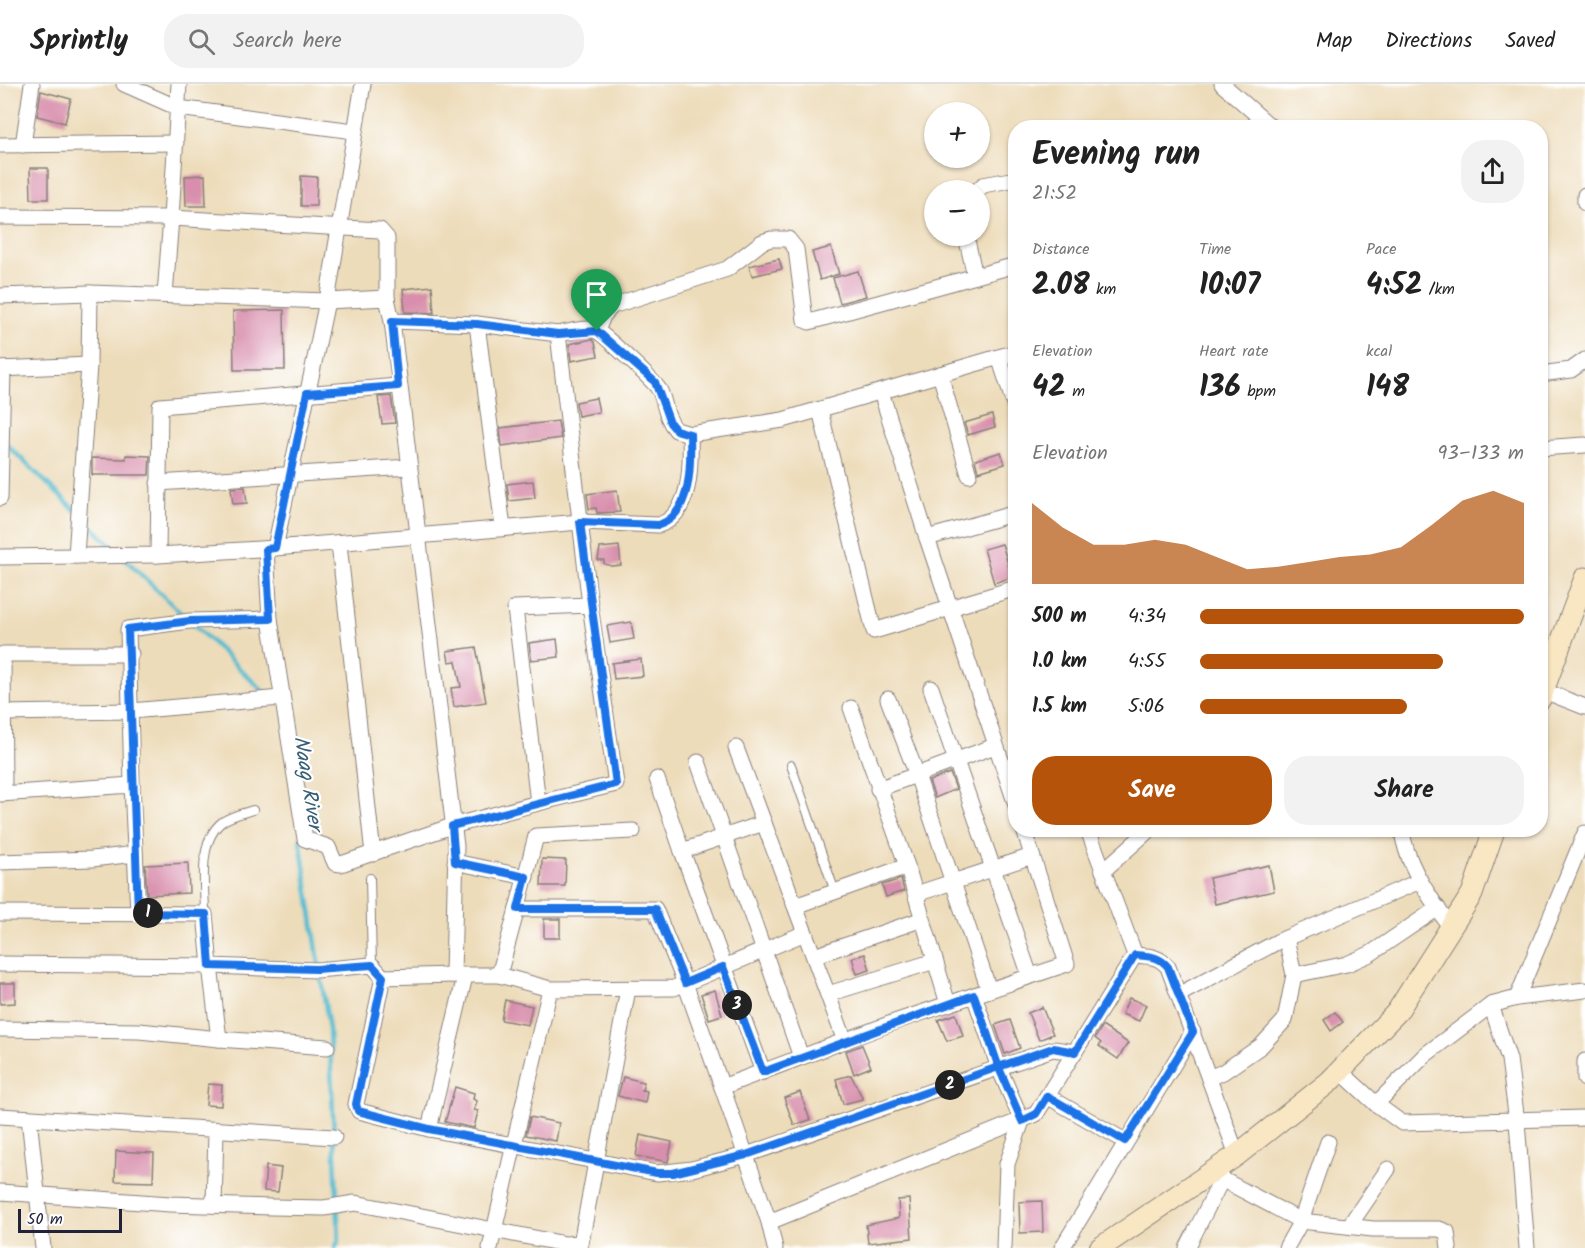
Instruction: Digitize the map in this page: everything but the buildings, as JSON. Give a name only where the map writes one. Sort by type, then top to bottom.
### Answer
[{"type":"street","points":[[23,145],[32,84]]},
{"type":"street","points":[[124,84],[178,108],[354,131]]},
{"type":"street","points":[[165,295],[180,84]]},
{"type":"street","points":[[363,84],[327,301],[290,473],[271,548],[270,619],[305,839],[328,847],[338,864],[452,826],[616,784],[590,604],[558,334]]},
{"type":"street","points":[[1222,84],[1267,120]]},
{"type":"street","points":[[0,145],[176,142]]},
{"type":"street","points":[[990,184],[1008,180]]},
{"type":"street","points":[[1585,195],[1585,203]]},
{"type":"street","points":[[0,217],[171,218],[384,232],[387,238],[387,298],[392,321],[455,862],[459,975],[429,1129]]},
{"type":"street","points":[[597,331],[603,316],[612,306],[727,269],[762,242],[771,239],[788,239],[796,249],[805,320],[808,322],[1008,267]]},
{"type":"street","points":[[968,246],[975,276]]},
{"type":"street","points":[[0,296],[90,293],[327,301],[387,298]]},
{"type":"street","points":[[76,556],[89,364],[90,293]]},
{"type":"street","points":[[392,321],[477,324],[558,334],[597,331],[655,382],[670,423],[676,430],[690,434],[783,420],[1008,354]]},
{"type":"street","points":[[477,324],[503,528]]},
{"type":"street","points":[[999,357],[1008,385]]},
{"type":"street","points":[[0,498],[1,369],[89,364]]},
{"type":"street","points":[[1548,372],[1583,365]]},
{"type":"street","points":[[940,375],[969,475]]},
{"type":"street","points":[[158,555],[160,406],[398,386]]},
{"type":"street","points":[[881,392],[949,609],[1008,783]]},
{"type":"street","points":[[820,410],[874,631],[1008,591]]},
{"type":"street","points":[[0,557],[158,555],[339,544],[580,522],[659,525],[670,521],[681,507],[690,468],[690,434]]},
{"type":"street","points":[[1548,447],[1585,445]]},
{"type":"street","points":[[158,483],[409,467]]},
{"type":"street","points":[[927,538],[1008,515]]},
{"type":"street","points":[[339,544],[373,854]]},
{"type":"street","points":[[1548,681],[1581,603],[1585,578]]},
{"type":"street","points":[[538,803],[515,608],[590,604]]},
{"type":"street","points":[[138,913],[132,784],[131,654],[128,629],[190,621],[270,619]]},
{"type":"street","points":[[131,654],[2,648],[2,794],[132,784]]},
{"type":"street","points":[[931,688],[1030,976]]},
{"type":"street","points":[[1548,697],[1585,707]]},
{"type":"street","points":[[2,713],[131,711],[281,698]]},
{"type":"street","points":[[888,699],[917,775],[989,990]]},
{"type":"street","points":[[851,708],[907,866],[948,1004]]},
{"type":"street","points":[[878,789],[995,746]]},
{"type":"street","points":[[736,748],[845,1041]]},
{"type":"street","points":[[698,762],[801,1057]]},
{"type":"street","points":[[657,779],[723,967],[763,1072]]},
{"type":"street","points":[[682,851],[764,823]]},
{"type":"street","points":[[499,975],[536,836],[633,831]]},
{"type":"street","points":[[1517,998],[1585,833]]},
{"type":"street","points":[[722,1087],[1067,963],[1026,837]]},
{"type":"street","points":[[1091,837],[1135,955]]},
{"type":"street","points":[[1103,871],[1141,837]]},
{"type":"street","points":[[1403,837],[1420,881],[1450,927]]},
{"type":"street","points":[[1100,1248],[1216,1176],[1237,1155],[1329,1082],[1397,1012],[1472,894],[1492,837]]},
{"type":"street","points":[[0,862],[92,859],[135,854]]},
{"type":"street","points":[[916,894],[1032,856]]},
{"type":"street","points":[[455,862],[526,877]]},
{"type":"street","points":[[795,906],[907,866]]},
{"type":"street","points":[[1180,994],[1286,938],[1420,881]]},
{"type":"street","points":[[1294,975],[1347,964],[1370,954],[1438,908]]},
{"type":"street","points":[[518,909],[655,909],[685,983],[746,1155],[776,1248]]},
{"type":"street","points":[[0,913],[206,914],[219,1039]]},
{"type":"street","points":[[814,956],[923,919]]},
{"type":"street","points":[[0,964],[316,969],[372,965],[383,977],[499,975],[550,989],[674,988],[805,933]]},
{"type":"street","points":[[1209,1078],[1223,1072],[1260,1046],[1285,1020],[1294,975],[1286,938]]},
{"type":"street","points":[[1135,955],[1162,960],[1180,994],[1237,1155]]},
{"type":"street","points":[[769,1222],[1036,1114],[1135,955]]},
{"type":"street","points":[[828,994],[935,961]]},
{"type":"street","points":[[383,977],[357,1108],[365,1114],[429,1129],[657,1173],[673,1173],[746,1155],[1053,1048],[1075,1052]]},
{"type":"street","points":[[490,1248],[550,989]]},
{"type":"street","points":[[0,1192],[214,1205],[324,1208],[348,1203],[581,1246],[628,989]]},
{"type":"street","points":[[1376,1104],[1425,1055],[1491,1005],[1517,998],[1585,990]]},
{"type":"street","points":[[974,995],[999,1068],[1022,1121],[1007,1164],[1004,1248]]},
{"type":"street","points":[[1491,1005],[1509,1059],[1517,1122],[1527,1248]]},
{"type":"street","points":[[0,1029],[140,1031],[327,1047]]},
{"type":"street","points":[[1062,1248],[1193,1032]]},
{"type":"street","points":[[1585,1061],[1585,1079]]},
{"type":"street","points":[[1340,1071],[1376,1104],[1402,1123],[1517,1122],[1585,1118]]},
{"type":"street","points":[[1047,1096],[1125,1141]]},
{"type":"street","points":[[0,1116],[334,1137]]},
{"type":"street","points":[[29,1118],[43,1248]]},
{"type":"street","points":[[214,1205],[216,1131]]},
{"type":"street","points":[[1286,1248],[1301,1221],[1328,1142]]},
{"type":"street","points":[[1349,1226],[1388,1169]]},
{"type":"street","points":[[1216,1176],[1301,1221],[1349,1226],[1439,1229],[1447,1232],[1449,1248]]},
{"type":"street","points":[[1187,1248],[1216,1176]]},
{"type":"lane","points":[[791,765],[835,892]]},
{"type":"lane","points":[[206,914],[205,862],[210,838],[221,823],[253,810]]},
{"type":"lane","points":[[370,878],[372,965]]},
{"type":"waterway","name":"Naag River","points":[[6,444],[76,511]]},
{"type":"waterway","name":"Naag River","points":[[82,517],[117,551]]},
{"type":"waterway","name":"Naag River","points":[[125,559],[186,618]]},
{"type":"waterway","name":"Naag River","points":[[194,625],[266,694]]},
{"type":"waterway","name":"Naag River","points":[[300,840],[329,1029],[339,1240],[335,1248]]},
{"type":"route","points":[[597,331],[558,334],[477,324],[392,321],[398,386],[307,393],[275,548],[266,549],[270,619],[190,621],[128,629],[131,654],[132,784],[138,913],[206,914],[210,966],[316,969],[372,965],[383,977],[356,1104],[358,1111],[429,1129],[657,1173],[673,1173],[746,1155],[999,1068],[1053,1048],[1075,1052],[1135,955],[1152,956],[1162,960],[1168,967],[1193,1032],[1125,1141],[1047,1096],[1036,1114],[1022,1121],[999,1068],[974,995],[897,1021],[763,1072],[723,967],[685,983],[655,909],[518,909],[526,877],[455,862],[456,846],[452,826],[616,784],[580,522],[659,525],[670,521],[681,507],[690,468],[690,434],[676,430],[670,423],[665,413],[660,390],[655,382],[626,359],[606,336],[597,331]]}]
